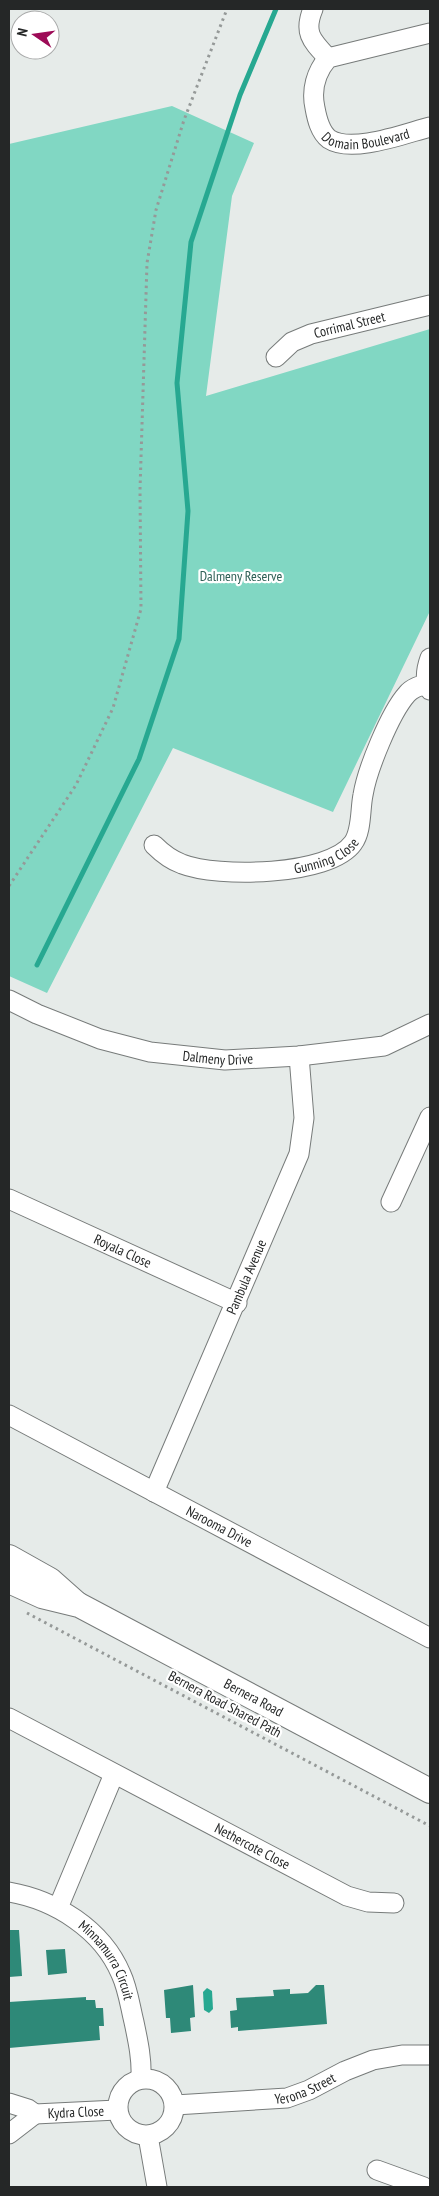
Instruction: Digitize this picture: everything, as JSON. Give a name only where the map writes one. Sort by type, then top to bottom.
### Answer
[{"type":"main road","name":"Bernera Road","points":[[9,1557],[50,1580],[79,1606]]},
{"type":"main road","name":"Bernera Road","points":[[9,1581],[42,1596],[79,1606],[430,1791]]},
{"type":"street","points":[[313,9],[309,20],[310,34],[328,58],[430,34]]},
{"type":"street","name":"Domain Boulevard","points":[[328,58],[319,71],[315,82],[313,101],[319,124],[329,138],[343,143],[363,143],[430,127]]},
{"type":"street","name":"Corrimal Street","points":[[276,357],[292,342],[311,334],[430,305]]},
{"type":"street","points":[[428,687],[426,674],[430,658]]},
{"type":"street","name":"Gunning Close","points":[[154,845],[162,853],[180,864],[219,872],[252,873],[288,870],[337,856],[354,842],[369,770],[395,712],[406,694],[416,687],[428,687]]},
{"type":"street","name":"Dalmeny Drive","points":[[9,1000],[82,1033],[150,1052],[225,1060],[299,1056],[384,1046],[430,1024]]},
{"type":"street","name":"Pambula Avenue","points":[[154,1492],[237,1302],[301,1147],[304,1118],[299,1056]]},
{"type":"street","points":[[391,1202],[430,1117]]},
{"type":"street","name":"Royala Close","points":[[9,1200],[237,1302]]},
{"type":"street","name":"Narooma Drive","points":[[9,1415],[430,1638]]},
{"type":"street","name":"Nethercote Close","points":[[9,1718],[347,1896],[368,1902],[394,1903]]},
{"type":"street","points":[[58,1908],[114,1774]]},
{"type":"street","name":"Minnamurra Circuit","points":[[9,1892],[44,1900],[58,1908],[97,1939],[118,1968],[127,1994],[137,2038],[142,2064],[141,2079]]},
{"type":"street","name":"Yerona Street","points":[[175,2105],[287,2098],[309,2090],[345,2071],[373,2060],[402,2054],[430,2055]]},
{"type":"street","points":[[141,2079],[157,2081],[164,2085],[173,2098],[175,2105],[173,2116],[168,2126],[159,2133],[148,2136],[134,2134],[122,2124],[117,2110],[119,2096],[128,2084],[141,2079]]},
{"type":"street","name":"Kydra Close","points":[[9,2102],[28,2109],[35,2114]]},
{"type":"street","name":"Kydra Close","points":[[9,2134],[35,2114],[117,2110]]},
{"type":"street","points":[[148,2136],[157,2187]]},
{"type":"street","points":[[377,2170],[424,2187]]},
{"type":"path","points":[[9,886],[76,785],[113,708],[141,609],[140,490],[147,263],[156,210],[184,120],[227,9]]},
{"type":"path","name":"Bernera Road Shared Path","points":[[26,1612],[430,1826]]},
{"type":"green space","name":"Dalmeny Reserve","points":[[172,106],[254,143],[232,196],[206,396],[430,329],[430,611],[333,812],[173,748],[47,993],[9,976],[9,144]]},
{"type":"shaded area","points":[[207,1988],[212,1991],[213,2009],[209,2013],[204,2010],[203,1992]]},
{"type":"building","points":[[9,1930],[19,1930],[22,1976],[9,1977]]},
{"type":"building","points":[[65,1949],[67,1973],[48,1975],[46,1950]]},
{"type":"building","points":[[193,1985],[195,2017],[190,2018],[191,2031],[171,2033],[170,2018],[166,2018],[164,1990]]},
{"type":"building","points":[[316,1985],[324,1985],[327,2024],[238,2031],[238,2027],[231,2028],[230,2011],[237,2010],[236,1998],[274,1996],[273,1990],[290,1989],[290,1994],[308,1993]]},
{"type":"building","points":[[86,1997],[86,2000],[95,2000],[96,2008],[103,2008],[104,2026],[99,2026],[100,2040],[9,2048],[9,2002]]},
{"type":"waterway","points":[[37,965],[139,759],[179,639],[188,511],[177,383],[191,242],[240,95],[276,9]]}]
